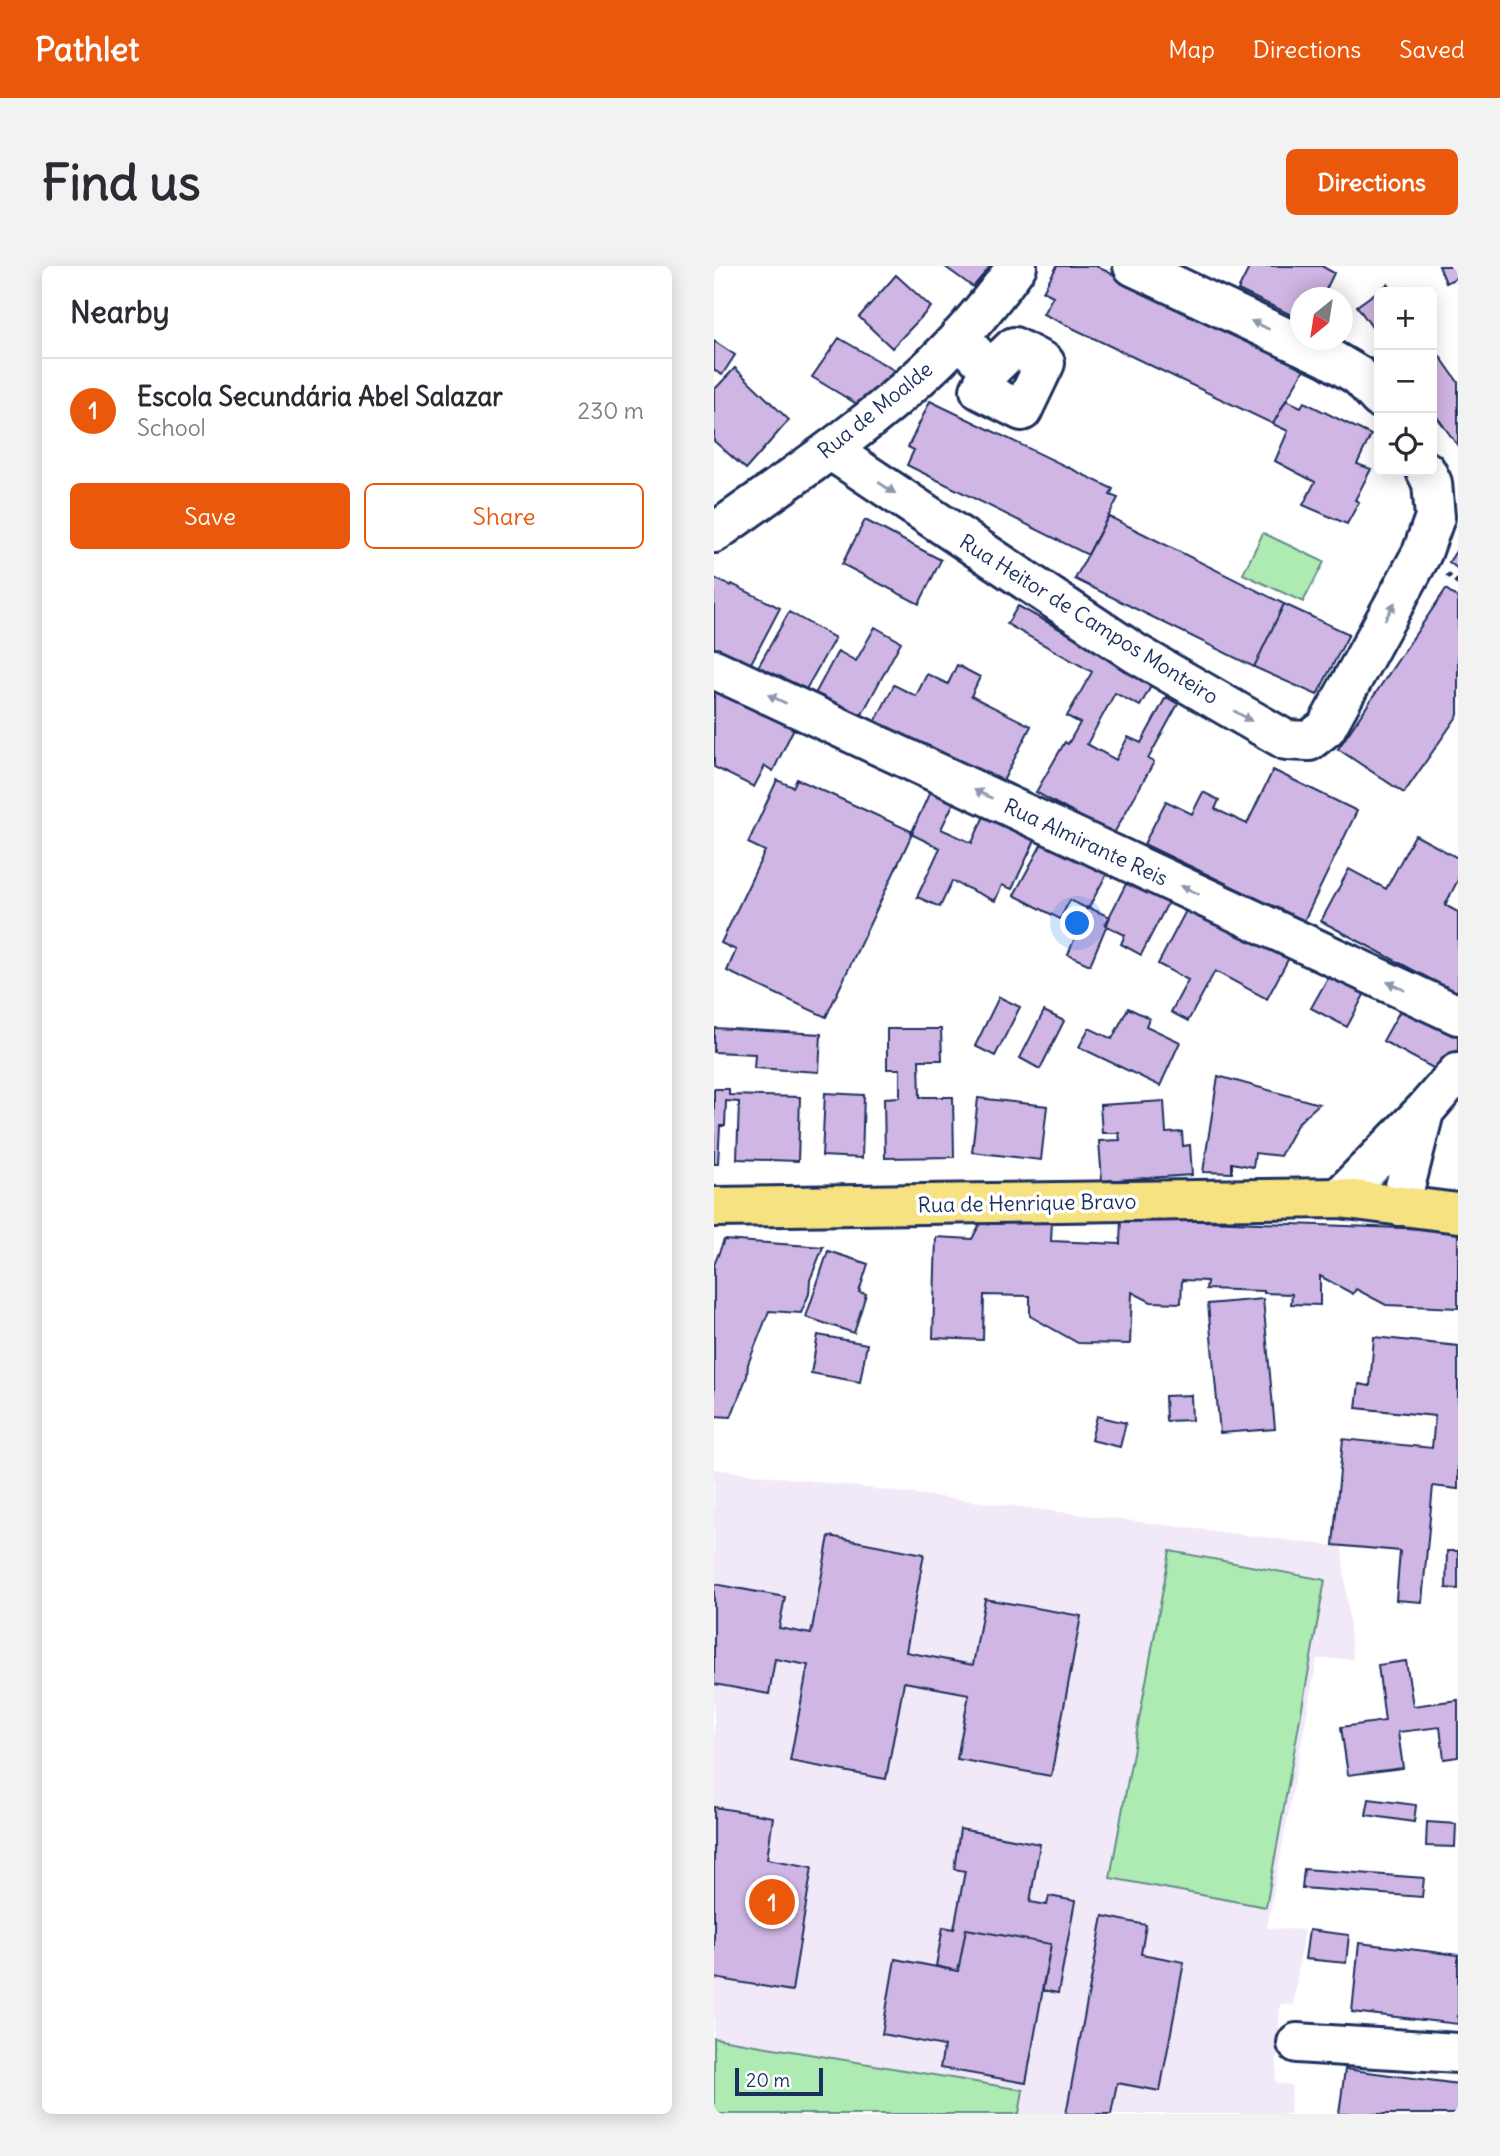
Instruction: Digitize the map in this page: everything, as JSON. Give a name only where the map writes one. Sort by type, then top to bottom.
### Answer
[{"type":"main road","name":"Rua de Henrique Bravo","points":[[714,1207],[1339,1198],[1458,1213]]},
{"type":"street","name":"Rua de Moalde","points":[[714,533],[830,450],[927,370],[972,322],[1017,266]]},
{"type":"street","points":[[1133,266],[1327,357],[1359,376],[1374,392]]},
{"type":"street","points":[[959,337],[990,370]]},
{"type":"street","name":"Rua Heitor de Campos Monteiro","points":[[830,450],[1135,653],[1286,740],[1309,741],[1326,728],[1422,554],[1435,517],[1432,483],[1428,476]]},
{"type":"street","name":"Rua Almirante Reis","points":[[714,669],[1458,1015]]},
{"type":"street","points":[[1339,1198],[1425,1110],[1458,1072]]},
{"type":"street","points":[[1400,1206],[1425,1110]]},
{"type":"street","points":[[1297,2043],[1458,2053]]},
{"type":"shaded area","points":[[714,1469],[1342,1547],[1353,1659],[1317,1659],[1267,1928],[1304,1930],[1293,2005],[1280,2004],[1276,2083],[1292,2085],[1290,2114],[714,2114]]},
{"type":"green space","points":[[1263,533],[1324,562],[1303,602],[1243,574]]},
{"type":"green space","points":[[1170,1551],[1325,1580],[1266,1907],[1110,1878]]},
{"type":"green space","points":[[714,2038],[1023,2090],[1019,2114],[714,2114]]},
{"type":"building","points":[[944,266],[989,266],[990,267],[973,287]]},
{"type":"building","points":[[1057,266],[1096,266],[1304,369],[1273,424],[1043,314],[1053,296],[1043,291]]},
{"type":"building","points":[[1250,266],[1323,266],[1334,273],[1327,287],[1290,287],[1290,314],[1238,290]]},
{"type":"building","points":[[1439,266],[1458,266],[1458,277],[1446,283]]},
{"type":"building","points":[[896,275],[931,307],[892,348],[859,317]]},
{"type":"building","points":[[1374,294],[1374,330],[1357,306]]},
{"type":"building","points":[[839,338],[897,372],[857,404],[812,377]]},
{"type":"building","points":[[714,341],[735,355],[722,375],[714,370]]},
{"type":"building","points":[[1437,352],[1458,382],[1458,446],[1437,417]]},
{"type":"building","points":[[735,368],[789,420],[746,469],[714,441],[714,390]]},
{"type":"building","points":[[1286,400],[1301,407],[1304,402],[1371,435],[1357,464],[1371,469],[1355,500],[1359,502],[1347,524],[1303,505],[1315,482],[1275,461],[1288,431],[1273,424]]},
{"type":"building","points":[[930,401],[1113,489],[1110,495],[1118,498],[1088,555],[907,465],[914,450],[908,447]]},
{"type":"building","points":[[1108,516],[1284,604],[1254,667],[1075,579]]},
{"type":"building","points":[[865,520],[941,560],[919,604],[842,564]]},
{"type":"building","points":[[1458,548],[1458,569],[1449,562]]},
{"type":"building","points":[[714,578],[780,608],[748,669],[714,651]]},
{"type":"building","points":[[1446,589],[1458,598],[1458,715],[1404,793],[1338,749]]},
{"type":"building","points":[[1284,604],[1349,634],[1317,695],[1254,667]]},
{"type":"building","points":[[1018,606],[1154,681],[1140,706],[1115,693],[1087,744],[1116,760],[1128,737],[1141,743],[1166,697],[1178,704],[1148,759],[1154,762],[1113,835],[1036,792],[1065,742],[1068,744],[1080,723],[1067,716],[1092,672],[1007,624]]},
{"type":"building","points":[[789,612],[835,638],[804,693],[758,667]]},
{"type":"building","points":[[875,627],[901,642],[860,718],[815,694],[838,651],[856,661]]},
{"type":"building","points":[[957,665],[980,677],[971,696],[1031,726],[1001,785],[875,722],[894,685],[916,696],[927,674],[948,684]]},
{"type":"building","points":[[714,683],[796,724],[773,771],[765,766],[754,787],[714,767]]},
{"type":"building","points":[[1273,770],[1357,811],[1304,921],[1144,844],[1166,801],[1192,814],[1203,792],[1219,800],[1215,809],[1247,824]]},
{"type":"building","points":[[797,779],[913,832],[826,1017],[727,971],[736,950],[721,943],[765,851],[748,843],[777,780],[793,787]]},
{"type":"building","points":[[933,785],[957,796],[941,829],[972,843],[987,809],[1039,832],[1012,889],[1002,885],[995,901],[952,881],[940,907],[917,897],[940,848],[911,834]]},
{"type":"building","points":[[1047,834],[1110,868],[1088,909],[1070,900],[1060,919],[1014,895]]},
{"type":"building","points":[[1415,835],[1458,858],[1458,880],[1445,905],[1458,912],[1458,994],[1321,921],[1349,869],[1386,889]]},
{"type":"building","points":[[1130,876],[1171,897],[1141,955],[1121,944],[1125,935],[1105,925]]},
{"type":"building","points":[[1191,901],[1291,954],[1267,999],[1215,971],[1188,1021],[1171,1012],[1188,980],[1158,964]]},
{"type":"building","points":[[1087,907],[1110,917],[1090,965],[1068,955]]},
{"type":"building","points":[[1330,974],[1365,993],[1347,1027],[1311,1008]]},
{"type":"building","points":[[999,997],[1020,1007],[995,1056],[975,1046]]},
{"type":"building","points":[[1406,1000],[1458,1028],[1458,1053],[1446,1075],[1383,1041]]},
{"type":"building","points":[[1128,1008],[1149,1018],[1146,1026],[1180,1042],[1160,1086],[1079,1047],[1089,1028],[1112,1039]]},
{"type":"building","points":[[1044,1011],[1064,1021],[1040,1069],[1020,1058]]},
{"type":"building","points":[[714,1028],[821,1034],[819,1072],[754,1068],[755,1054],[714,1052]]},
{"type":"building","points":[[887,1029],[941,1029],[942,1060],[919,1060],[920,1097],[953,1097],[954,1157],[885,1158],[884,1098],[900,1097],[900,1069],[887,1069]]},
{"type":"building","points":[[1218,1076],[1319,1104],[1298,1123],[1280,1156],[1255,1153],[1253,1167],[1232,1163],[1232,1173],[1203,1172]]},
{"type":"building","points":[[714,1089],[729,1089],[729,1095],[800,1097],[798,1161],[737,1159],[739,1102],[726,1101],[725,1126],[720,1126],[718,1164],[714,1164]]},
{"type":"building","points":[[825,1093],[864,1095],[862,1158],[822,1156]]},
{"type":"building","points":[[978,1098],[1047,1106],[1041,1160],[972,1152]]},
{"type":"building","points":[[1164,1101],[1166,1133],[1182,1132],[1183,1146],[1190,1145],[1192,1175],[1102,1181],[1099,1141],[1120,1140],[1119,1133],[1102,1133],[1100,1105]]},
{"type":"building","points":[[983,1218],[1052,1221],[1051,1241],[1120,1244],[1121,1218],[1458,1230],[1458,1308],[1386,1305],[1356,1289],[1353,1294],[1320,1276],[1320,1305],[1291,1304],[1292,1294],[1206,1289],[1207,1281],[1182,1280],[1181,1303],[1151,1302],[1132,1292],[1130,1344],[1078,1343],[1030,1316],[1030,1296],[984,1295],[983,1340],[933,1338],[936,1237],[972,1239]]},
{"type":"building","points":[[724,1240],[823,1247],[801,1313],[769,1311],[731,1417],[714,1416],[714,1265]]},
{"type":"building","points":[[828,1251],[868,1264],[859,1292],[866,1294],[854,1333],[806,1317]]},
{"type":"building","points":[[1263,1299],[1275,1429],[1220,1433],[1208,1304]]},
{"type":"building","points":[[818,1335],[867,1344],[860,1382],[811,1373]]},
{"type":"building","points":[[1374,1337],[1458,1346],[1458,1489],[1433,1486],[1422,1602],[1396,1600],[1400,1551],[1333,1545],[1343,1439],[1432,1448],[1435,1416],[1356,1408],[1359,1384],[1370,1386]]},
{"type":"building","points":[[1191,1395],[1192,1420],[1166,1421],[1165,1396]]},
{"type":"building","points":[[1097,1416],[1126,1423],[1120,1447],[1091,1440]]},
{"type":"building","points":[[829,1536],[924,1554],[906,1652],[973,1665],[985,1599],[1081,1616],[1051,1776],[957,1759],[969,1694],[904,1682],[886,1779],[790,1761],[808,1665],[775,1659],[769,1694],[714,1684],[714,1584],[785,1597],[779,1628],[811,1634]]},
{"type":"building","points":[[1447,1551],[1458,1551],[1458,1589],[1446,1588]]},
{"type":"building","points":[[1406,1661],[1413,1706],[1458,1700],[1458,1757],[1444,1759],[1440,1727],[1398,1732],[1403,1768],[1348,1775],[1341,1727],[1385,1721],[1378,1665]]},
{"type":"building","points":[[1369,1799],[1416,1805],[1414,1822],[1366,1815]]},
{"type":"building","points":[[714,1807],[773,1817],[767,1859],[812,1867],[792,1991],[714,1978]]},
{"type":"building","points":[[1427,1822],[1456,1824],[1455,1847],[1426,1846]]},
{"type":"building","points":[[960,1829],[1040,1844],[1030,1902],[1047,1905],[1049,1896],[1075,1901],[1058,1993],[1042,1990],[1051,1944],[966,1929],[958,1971],[936,1966],[943,1927],[954,1929],[965,1871],[954,1869]]},
{"type":"building","points":[[1304,1869],[1424,1878],[1422,1897],[1302,1888]]},
{"type":"building","points":[[1103,1916],[1146,1925],[1141,1954],[1184,1962],[1160,2091],[1117,2083],[1111,2114],[1066,2114]]},
{"type":"building","points":[[966,1929],[1051,1944],[1026,2083],[940,2068],[944,2046],[882,2034],[895,1959],[958,1971]]},
{"type":"building","points":[[1309,1930],[1349,1935],[1346,1963],[1305,1959]]},
{"type":"building","points":[[1359,1943],[1458,1955],[1458,2024],[1352,2012]]},
{"type":"building","points":[[1345,2069],[1458,2084],[1458,2114],[1339,2114]]},
{"type":"place","name":"Escola Secundária Abel Salazar","points":[[772,1902]]}]
